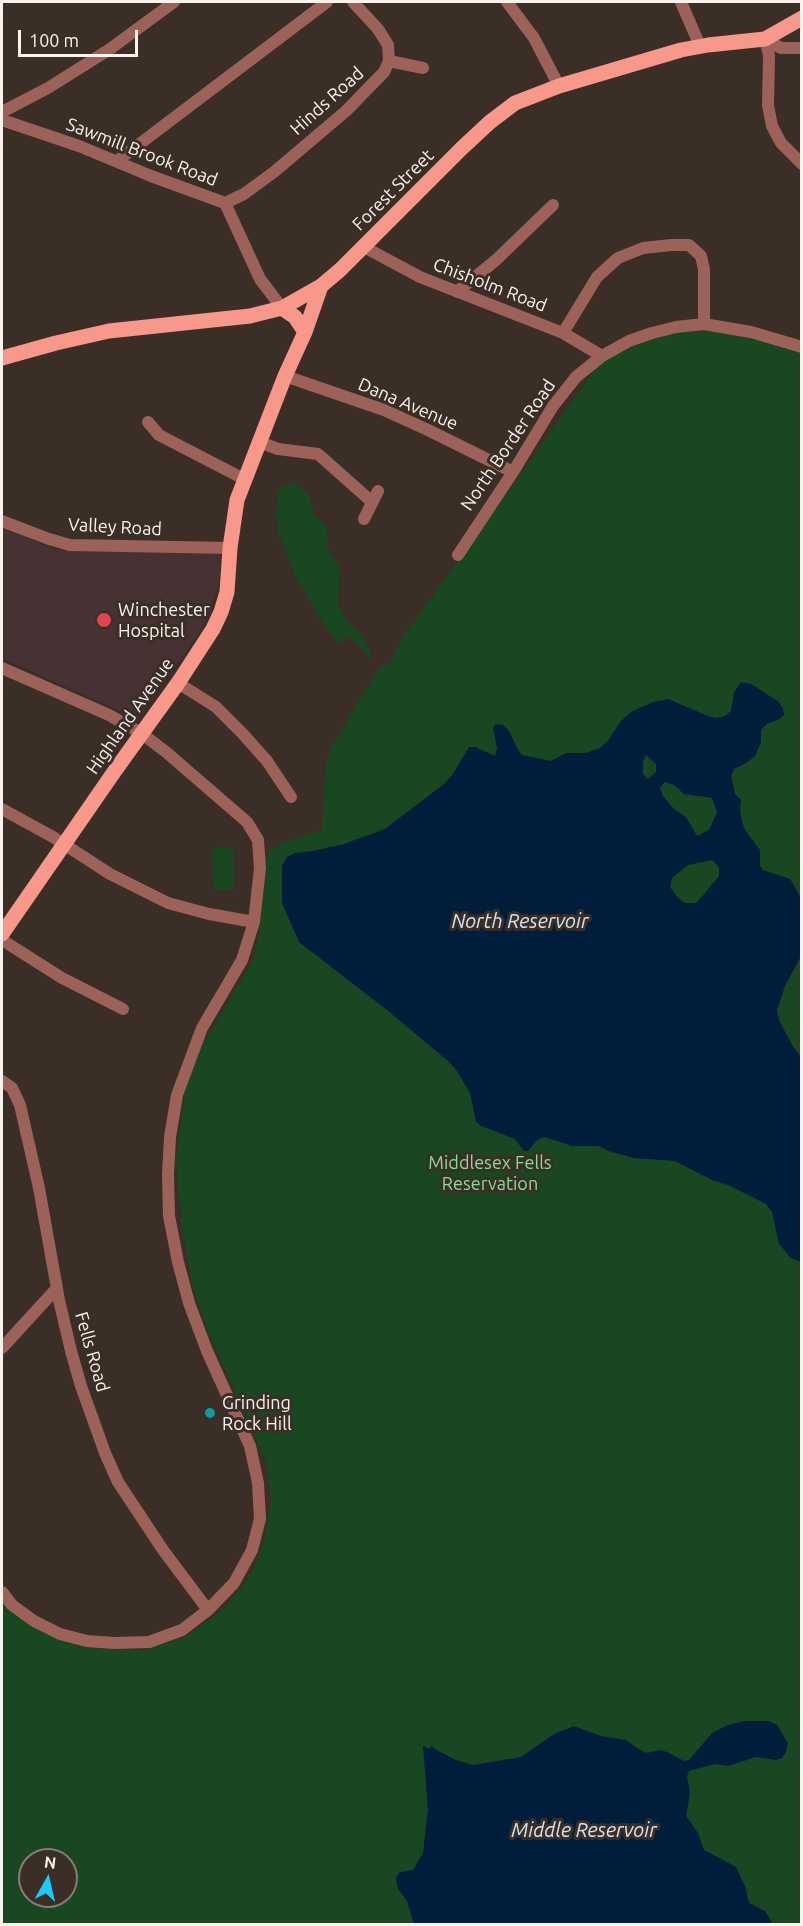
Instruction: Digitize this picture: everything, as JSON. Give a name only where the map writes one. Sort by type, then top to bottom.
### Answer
[{"type":"main road","name":"Forest Street","points":[[2,358],[109,331],[250,316],[282,308],[321,285],[364,247],[495,117],[515,103],[559,87],[700,46],[765,39],[801,18]]},
{"type":"main road","name":"Highland Avenue","points":[[2,934],[178,683],[213,629],[227,592],[237,500],[285,376],[305,333],[321,285]]},
{"type":"main road","points":[[282,308],[295,317],[305,333]]},
{"type":"street","points":[[2,112],[48,88],[84,65],[174,2]]},
{"type":"street","points":[[117,161],[327,2]]},
{"type":"street","name":"Hinds Road","points":[[225,203],[244,194],[274,172],[346,111],[381,77],[388,61],[388,45],[384,37],[353,2]]},
{"type":"street","points":[[507,2],[534,38],[559,87]]},
{"type":"street","points":[[681,2],[700,46]]},
{"type":"street","points":[[765,39],[781,48],[801,48]]},
{"type":"street","points":[[765,39],[769,55],[768,98],[772,126],[781,143],[801,164]]},
{"type":"street","points":[[388,61],[423,68]]},
{"type":"street","name":"Sawmill Brook Road","points":[[2,120],[225,203],[260,279],[282,308]]},
{"type":"street","points":[[457,292],[496,260],[553,206]]},
{"type":"street","points":[[563,333],[597,277],[618,258],[643,248],[671,245],[689,245],[701,256],[704,269],[704,324]]},
{"type":"street","name":"Chisholm Road","points":[[364,247],[420,277],[563,333],[602,356]]},
{"type":"street","name":"North Border Road","points":[[458,555],[553,406],[576,377],[602,356],[629,341],[652,333],[676,327],[704,324],[751,332],[801,347]]},
{"type":"street","name":"Dana Avenue","points":[[285,376],[384,410],[513,472]]},
{"type":"street","points":[[148,422],[159,435],[244,479]]},
{"type":"street","points":[[259,442],[278,449],[318,453],[375,497],[364,519]]},
{"type":"street","name":"Valley Road","points":[[2,521],[70,545],[230,548]]},
{"type":"street","points":[[2,668],[109,715],[141,733],[247,822],[258,840],[260,868],[254,922],[243,960],[202,1028],[177,1095],[170,1137],[169,1202],[178,1262],[189,1303],[207,1351],[250,1446],[258,1483],[260,1519],[252,1550],[234,1583],[208,1610],[182,1630],[149,1642],[87,1641],[60,1634],[34,1621],[12,1605],[2,1592]]},
{"type":"street","points":[[178,683],[216,707],[243,734],[267,761],[291,797]]},
{"type":"street","points":[[2,809],[110,874],[168,903],[209,914],[254,922]]},
{"type":"street","points":[[2,940],[62,978],[123,1009]]},
{"type":"street","name":"Fells Road","points":[[2,1081],[12,1088],[20,1105],[39,1188],[57,1288],[81,1386],[105,1453],[118,1482],[163,1550],[208,1610]]},
{"type":"street","points":[[2,1348],[57,1288]]},
{"type":"shaded area","name":"Winchester Hospital","points":[[2,526],[53,549],[221,553],[219,583],[209,614],[197,636],[138,719],[2,658]]},
{"type":"green space","name":"Middlesex Fells Reservation","points":[[692,331],[717,331],[801,345],[801,1924],[2,1924],[2,1601],[62,1639],[95,1648],[143,1650],[186,1637],[224,1609],[251,1575],[264,1540],[271,1500],[266,1462],[207,1329],[193,1286],[183,1235],[176,1159],[185,1088],[204,1042],[253,961],[259,935],[268,851],[286,841],[322,830],[328,753],[355,707],[381,665],[389,665],[404,635],[601,360],[667,334]]},
{"type":"green space","points":[[290,483],[296,484],[308,494],[314,514],[327,527],[328,550],[340,568],[338,604],[346,620],[358,630],[368,647],[371,659],[346,635],[343,643],[338,642],[323,623],[295,575],[278,533],[276,516],[278,492]]},
{"type":"green space","points":[[233,847],[234,890],[213,890],[212,848]]},
{"type":"water","name":"North Reservoir","points":[[741,682],[751,684],[779,702],[784,715],[761,730],[761,742],[755,756],[734,769],[731,776],[735,794],[741,800],[740,810],[745,830],[760,850],[760,865],[763,870],[790,879],[801,898],[801,956],[785,986],[777,1010],[779,1020],[801,1057],[801,1262],[791,1258],[779,1244],[772,1212],[766,1204],[675,1161],[634,1158],[608,1151],[599,1146],[572,1146],[544,1137],[537,1140],[528,1151],[524,1151],[515,1139],[481,1126],[476,1122],[470,1093],[457,1071],[387,1010],[299,942],[282,903],[282,866],[287,857],[295,853],[344,844],[385,829],[444,784],[453,774],[469,747],[475,747],[495,756],[497,748],[493,728],[496,724],[503,725],[509,731],[522,755],[551,761],[566,753],[586,753],[600,748],[631,712],[653,702],[668,699],[708,716],[717,718],[725,716],[731,711],[734,692]],"holes":[[[646,755],[656,764],[656,772],[648,779],[643,774],[643,762]],[[665,782],[674,785],[684,794],[712,798],[717,812],[709,830],[697,836],[686,817],[675,810],[663,796],[660,788]],[[712,860],[719,867],[719,876],[696,903],[685,903],[670,887],[672,878],[688,865]]]},
{"type":"water","name":"Middle Reservoir","points":[[745,1721],[769,1721],[777,1725],[788,1743],[786,1752],[782,1758],[776,1760],[756,1757],[728,1766],[715,1764],[689,1771],[687,1776],[690,1793],[686,1816],[698,1833],[704,1850],[736,1867],[745,1886],[749,1903],[765,1911],[773,1924],[414,1924],[407,1901],[398,1889],[396,1879],[401,1872],[413,1870],[423,1853],[428,1809],[423,1746],[430,1749],[432,1745],[433,1748],[456,1760],[473,1765],[521,1757],[554,1734],[574,1726],[601,1736],[626,1740],[647,1753],[660,1750],[684,1761],[689,1760],[712,1733],[728,1725]]},
{"type":"place","name":"Winchester Hospital","points":[[104,620]]},
{"type":"place","name":"Grinding Rock Hill","points":[[210,1413]]}]
